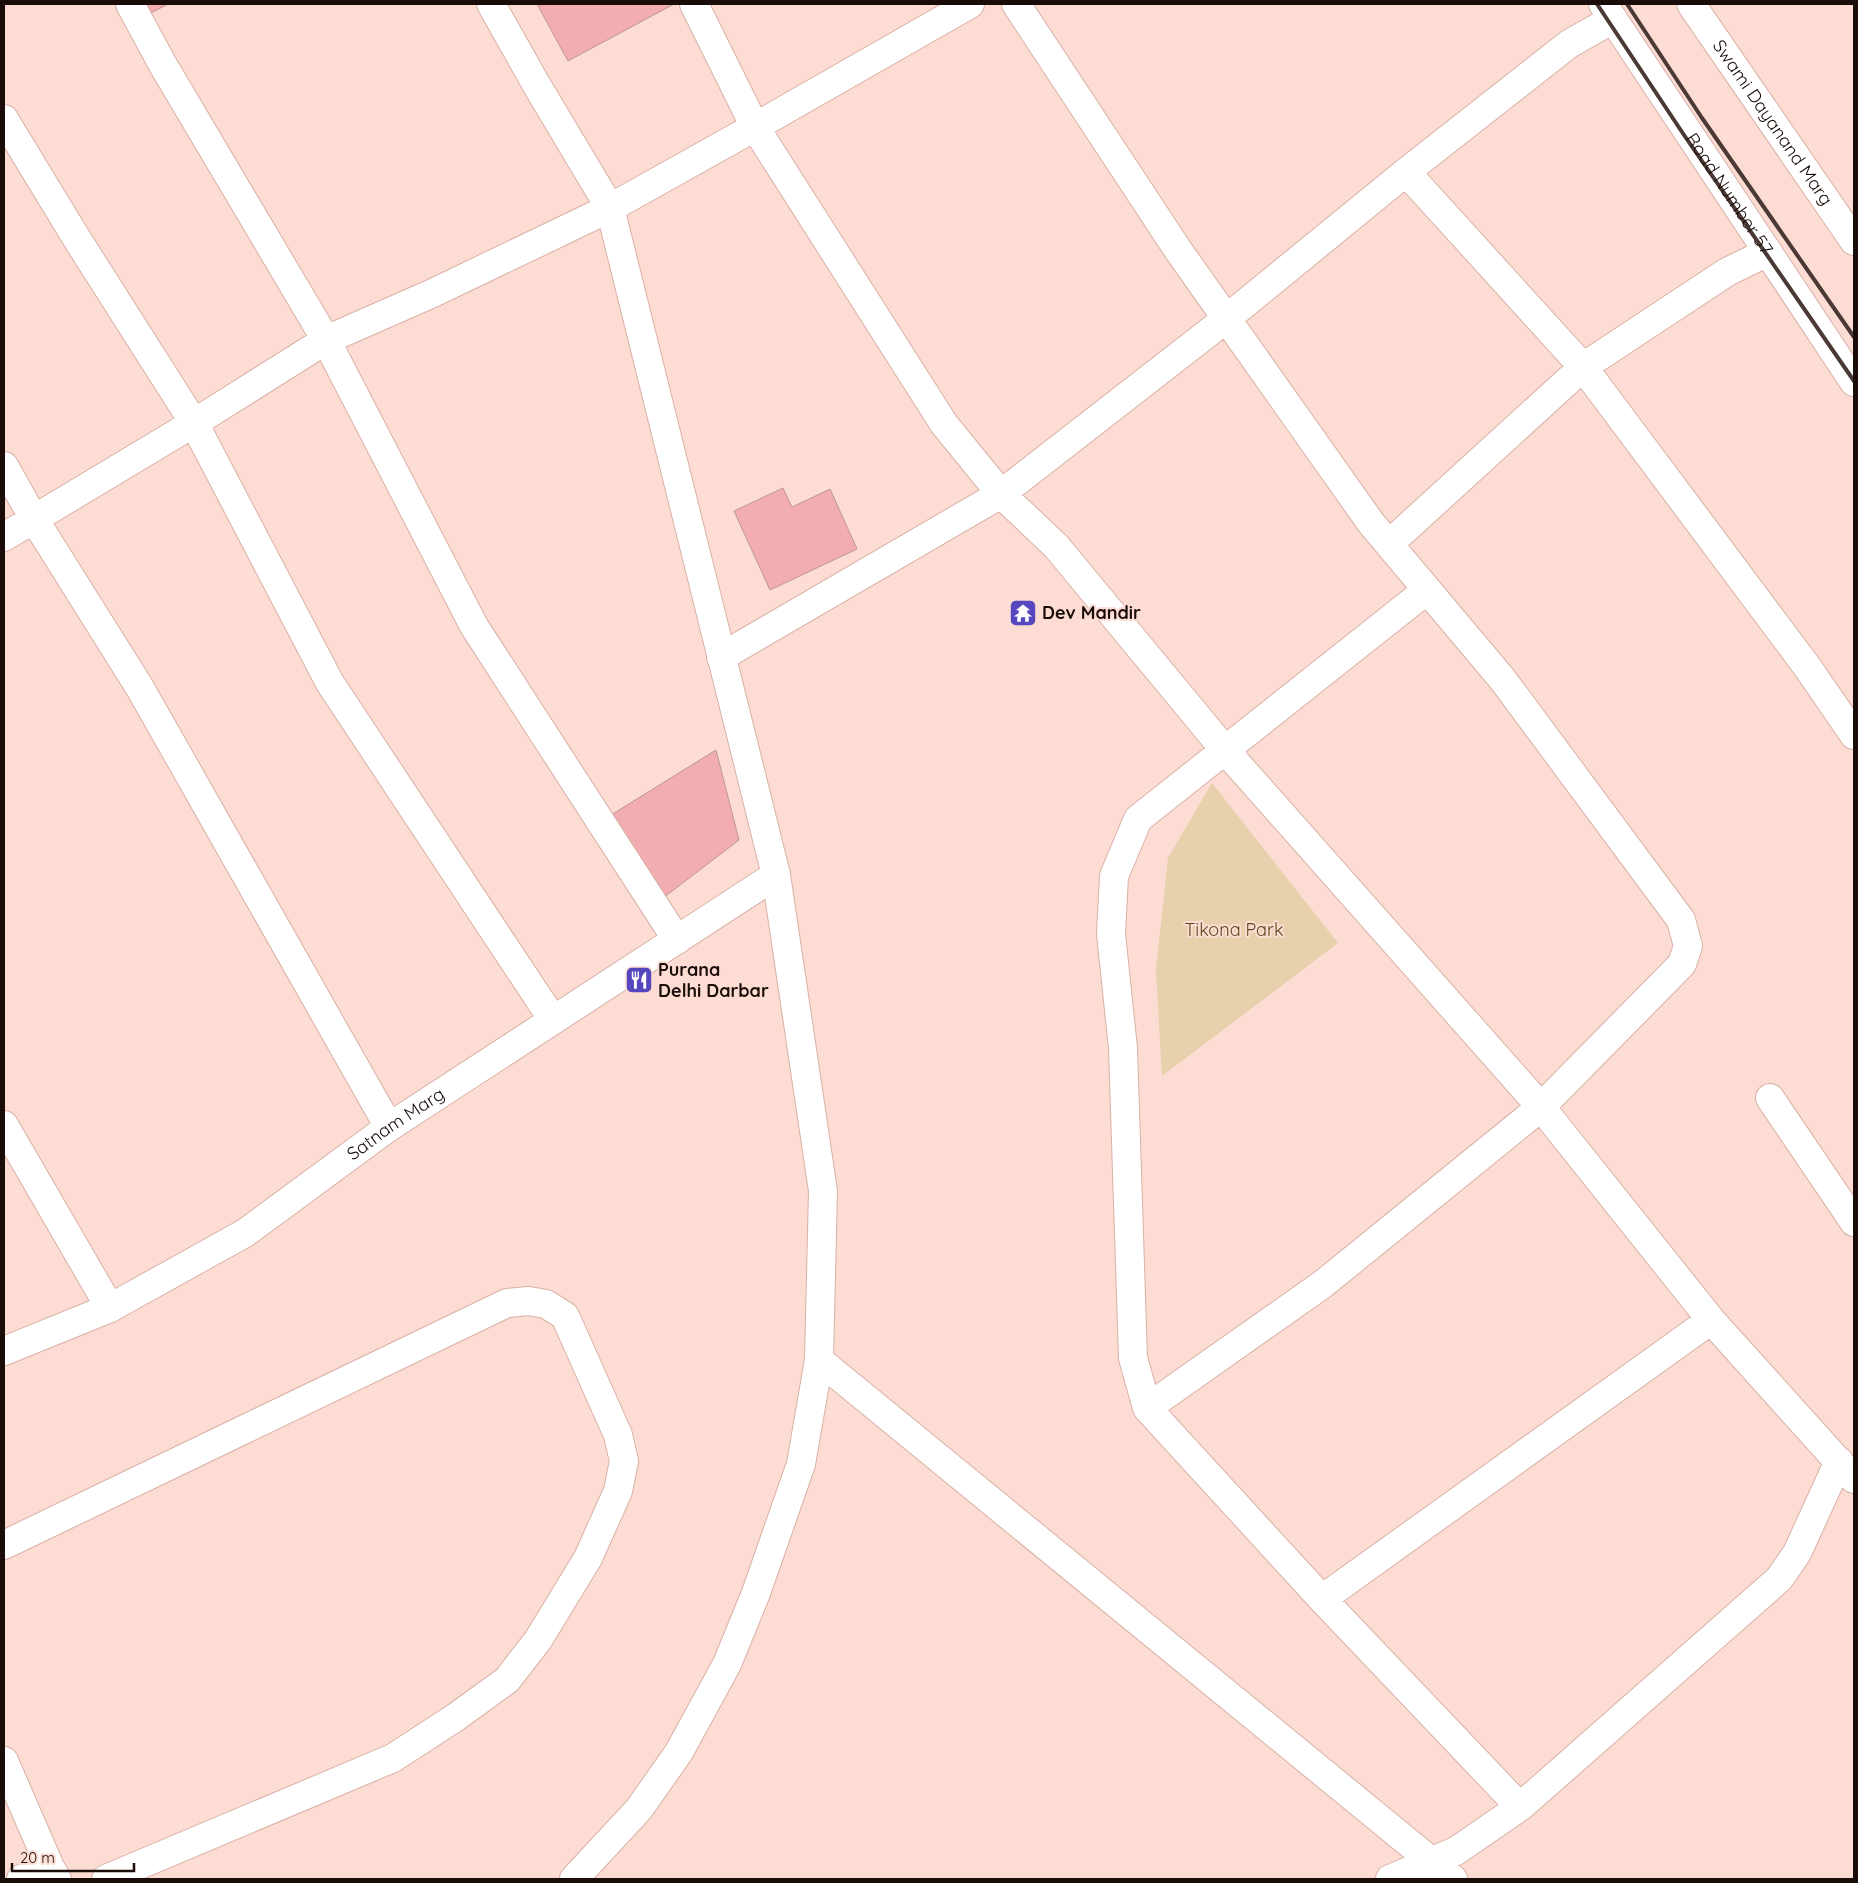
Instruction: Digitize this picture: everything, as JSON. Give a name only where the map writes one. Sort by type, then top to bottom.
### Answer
[{"type":"street","points":[[130,4],[163,65],[326,340],[474,626],[677,940]]},
{"type":"street","points":[[491,4],[610,208],[776,875],[823,1191],[819,1360],[801,1464],[756,1593],[727,1664],[679,1752],[639,1810],[574,1879]]},
{"type":"street","points":[[694,4],[755,127],[944,424],[1001,494],[1056,546],[1224,750],[1542,1107],[1711,1320],[1847,1470],[1797,1554],[1779,1578],[1520,1807],[1456,1852],[1390,1879]]},
{"type":"street","points":[[4,537],[194,423],[326,340],[433,293],[610,208],[970,4]]},
{"type":"street","points":[[1016,4],[1178,250],[1371,523],[1503,680],[1681,920],[1688,946],[1682,964],[1542,1107],[1323,1284],[1147,1408]]},
{"type":"street","name":"Swami Dayanand Marg","points":[[1691,4],[1854,241]]},
{"type":"street","points":[[721,657],[1001,494],[1226,319],[1406,172],[1608,12]]},
{"type":"street","name":"Road Number 57","points":[[1608,12],[1854,382]]},
{"type":"street","points":[[4,119],[77,240],[194,423],[330,683],[553,1020]]},
{"type":"street","points":[[1406,172],[1583,368],[1808,668],[1854,735]]},
{"type":"street","points":[[1388,544],[1583,368],[1727,272],[1768,252]]},
{"type":"street","points":[[4,466],[34,518],[140,688],[389,1127]]},
{"type":"street","points":[[1427,590],[1138,819],[1114,876],[1111,934],[1123,1048],[1134,1358],[1147,1408],[1322,1599],[1520,1807]]},
{"type":"street","name":"Satnam Marg","points":[[4,1351],[110,1308],[245,1233],[389,1127],[776,875]]},
{"type":"street","points":[[1770,1098],[1854,1222]]},
{"type":"street","points":[[4,1125],[110,1308]]},
{"type":"street","points":[[4,1545],[507,1303],[530,1302],[546,1304],[565,1316],[618,1435],[624,1461],[618,1491],[592,1550],[538,1640],[507,1680],[456,1717],[393,1758],[106,1879]]},
{"type":"street","points":[[1322,1599],[1711,1320]]},
{"type":"street","points":[[819,1360],[1453,1879]]},
{"type":"street","points":[[4,1761],[54,1873],[21,1879]]},
{"type":"green space","name":"Tikona Park","points":[[1212,783],[1338,943],[1162,1076],[1156,969],[1168,858]]},
{"type":"building","points":[[146,4],[168,4],[151,13]]},
{"type":"building","points":[[537,4],[674,4],[568,61]]},
{"type":"building","points":[[783,488],[792,507],[830,489],[857,549],[770,590],[734,511]]},
{"type":"building","points":[[716,750],[739,840],[663,898],[611,815]]},
{"type":"railway","points":[[1597,4],[1684,135],[1854,381]]},
{"type":"railway","points":[[1627,4],[1702,118],[1854,337]]},
{"type":"place","name":"Dev Mandir","points":[[1023,613]]},
{"type":"place","name":"Purana Delhi Darbar","points":[[639,980]]}]
